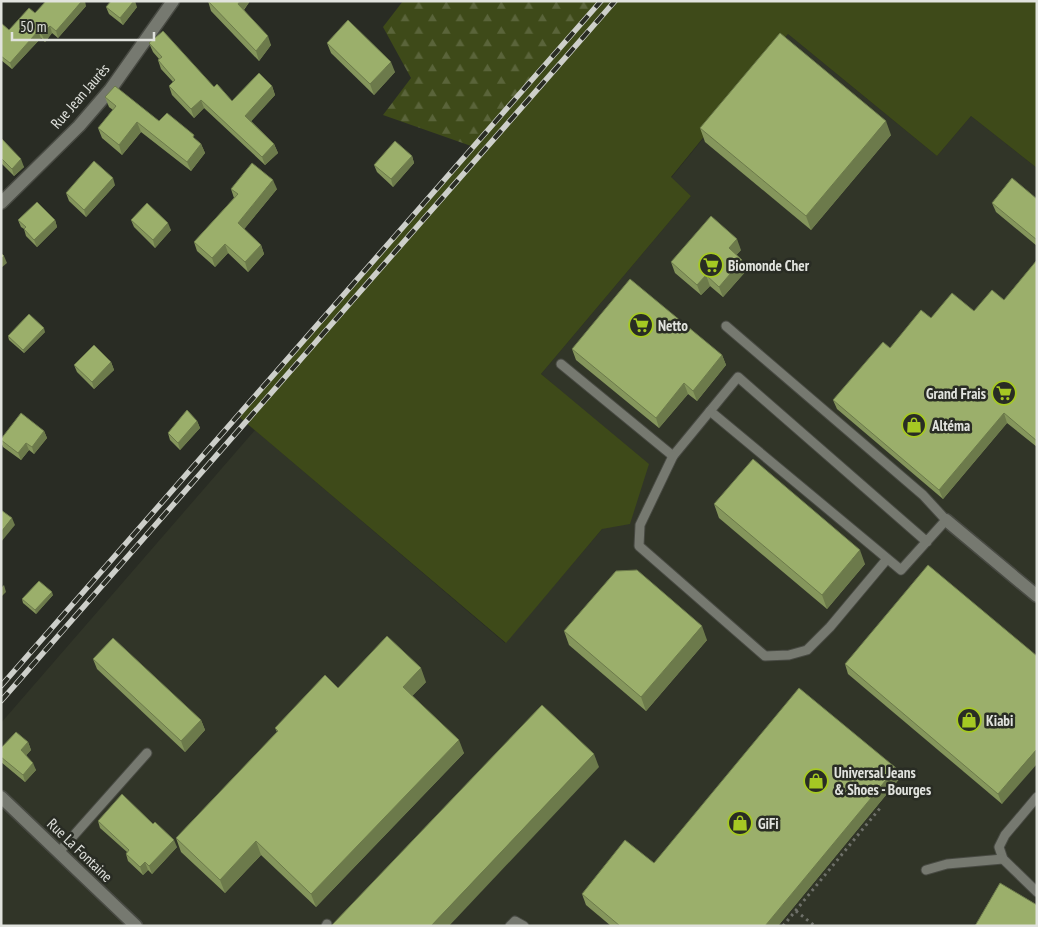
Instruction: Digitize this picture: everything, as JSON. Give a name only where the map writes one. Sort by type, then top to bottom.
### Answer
[{"type":"street","name":"Rue Jean Jaurès","points":[[1,202],[78,126],[110,90],[173,1]]},
{"type":"street","points":[[946,520],[1037,596]]},
{"type":"street","name":"Rue La Fontaine","points":[[1,797],[136,926]]},
{"type":"lane","points":[[710,411],[900,570],[946,520],[923,495],[726,326]]},
{"type":"lane","points":[[561,364],[673,456]]},
{"type":"lane","points":[[886,559],[830,626],[807,650],[789,655],[765,656],[639,546],[640,525],[673,456],[738,377],[927,542]]},
{"type":"lane","points":[[59,852],[147,753]]},
{"type":"lane","points":[[1037,798],[1005,835],[999,847],[1003,860],[1037,892]]},
{"type":"lane","points":[[926,870],[947,864],[1003,860]]},
{"type":"lane","points":[[510,926],[515,921],[524,926]]},
{"type":"path","points":[[783,926],[881,807]]},
{"type":"path","points":[[796,911],[815,926]]},
{"type":"shaded area","points":[[788,34],[937,156],[971,116],[1037,168],[1037,926],[1,926],[1,723],[255,430],[505,643],[603,528],[630,523],[555,386],[541,374],[691,196],[671,178]]},
{"type":"green space","points":[[403,1],[601,1],[474,147],[383,115],[411,78],[383,27]]},
{"type":"green space","points":[[601,1],[1037,1],[1037,168],[971,116],[937,156],[788,34],[671,177],[691,196],[541,374],[649,464],[630,524],[602,529],[506,643],[238,416]]},
{"type":"building","points":[[46,1],[82,1],[56,31],[50,26],[42,35],[38,31],[10,63],[1,56],[1,23],[9,30],[29,8],[35,13]]},
{"type":"building","points":[[111,1],[134,1],[120,18],[106,7]]},
{"type":"building","points":[[208,1],[240,1],[238,4],[268,36],[256,51]]},
{"type":"building","points":[[348,20],[391,62],[370,84],[327,43]]},
{"type":"building","points":[[163,31],[214,87],[217,84],[232,101],[259,73],[272,86],[245,116],[274,144],[262,157],[201,100],[191,109],[169,86],[175,80],[158,60],[162,57],[149,43]]},
{"type":"building","points":[[780,33],[886,121],[806,216],[700,128]]},
{"type":"building","points":[[115,86],[159,121],[167,113],[194,135],[193,137],[201,144],[187,162],[137,122],[119,145],[98,128],[116,106],[105,97]]},
{"type":"building","points":[[1,138],[21,159],[12,169],[1,158]]},
{"type":"building","points":[[395,141],[412,156],[391,179],[374,165]]},
{"type":"building","points":[[94,161],[113,178],[84,210],[66,193]]},
{"type":"building","points":[[252,163],[273,180],[238,223],[261,245],[245,262],[225,244],[212,258],[194,242],[238,194],[231,189]]},
{"type":"building","points":[[1012,178],[1037,199],[1037,240],[992,203]]},
{"type":"building","points":[[37,202],[55,220],[34,240],[24,229],[26,227],[18,220]]},
{"type":"building","points":[[147,203],[168,223],[153,240],[131,220]]},
{"type":"building","name":"Biomonde Cher","points":[[711,216],[737,239],[729,248],[742,260],[719,287],[706,275],[697,285],[671,262]]},
{"type":"building","points":[[1037,260],[1037,441],[1004,413],[939,490],[833,400],[883,342],[890,348],[921,310],[931,318],[952,293],[974,311],[992,290],[1004,300]]},
{"type":"building","name":"Netto","points":[[630,279],[722,355],[693,391],[684,383],[656,418],[572,349]]},
{"type":"building","points":[[29,314],[44,328],[23,350],[8,336]]},
{"type":"building","points":[[94,345],[111,362],[92,382],[74,365]]},
{"type":"building","points":[[187,410],[197,421],[178,443],[168,433]]},
{"type":"building","points":[[21,413],[44,431],[32,447],[26,443],[18,453],[1,439]]},
{"type":"building","points":[[753,459],[860,550],[822,595],[714,504]]},
{"type":"building","points":[[1,510],[12,518],[1,532]]},
{"type":"building","name":"Kiabi","points":[[928,565],[1037,656],[1037,749],[998,794],[845,664]]},
{"type":"building","points":[[637,570],[702,626],[641,697],[564,631],[616,571]]},
{"type":"building","points":[[39,581],[52,592],[35,610],[22,599]]},
{"type":"building","points":[[387,636],[421,668],[403,687],[459,740],[311,894],[256,841],[220,880],[176,838],[278,731],[275,728],[325,675],[338,688]]},
{"type":"building","points":[[113,638],[201,720],[181,741],[93,659]]},
{"type":"building","points":[[799,688],[896,768],[765,926],[620,926],[582,894],[625,840],[654,863]]},
{"type":"building","points":[[542,705],[594,754],[431,926],[331,926]]},
{"type":"building","points":[[16,732],[28,742],[21,750],[33,763],[23,775],[1,757],[1,748]]},
{"type":"building","points":[[122,794],[153,824],[155,822],[174,840],[149,866],[145,862],[140,867],[126,854],[129,850],[98,821]]},
{"type":"building","points":[[1000,883],[1037,905],[1037,926],[975,926]]},
{"type":"railway","points":[[1,686],[601,1]]},
{"type":"railway","points":[[1,701],[615,1]]},
{"type":"place","name":"Biomonde Cher","points":[[711,265]]},
{"type":"place","name":"Netto","points":[[641,325]]},
{"type":"place","name":"Grand Frais","points":[[1004,393]]},
{"type":"place","name":"Altéma","points":[[914,425]]},
{"type":"place","name":"Kiabi","points":[[969,720]]},
{"type":"place","name":"Universal Jeans & Shoes - Bourges","points":[[816,781]]},
{"type":"place","name":"GiFi","points":[[740,823]]}]
